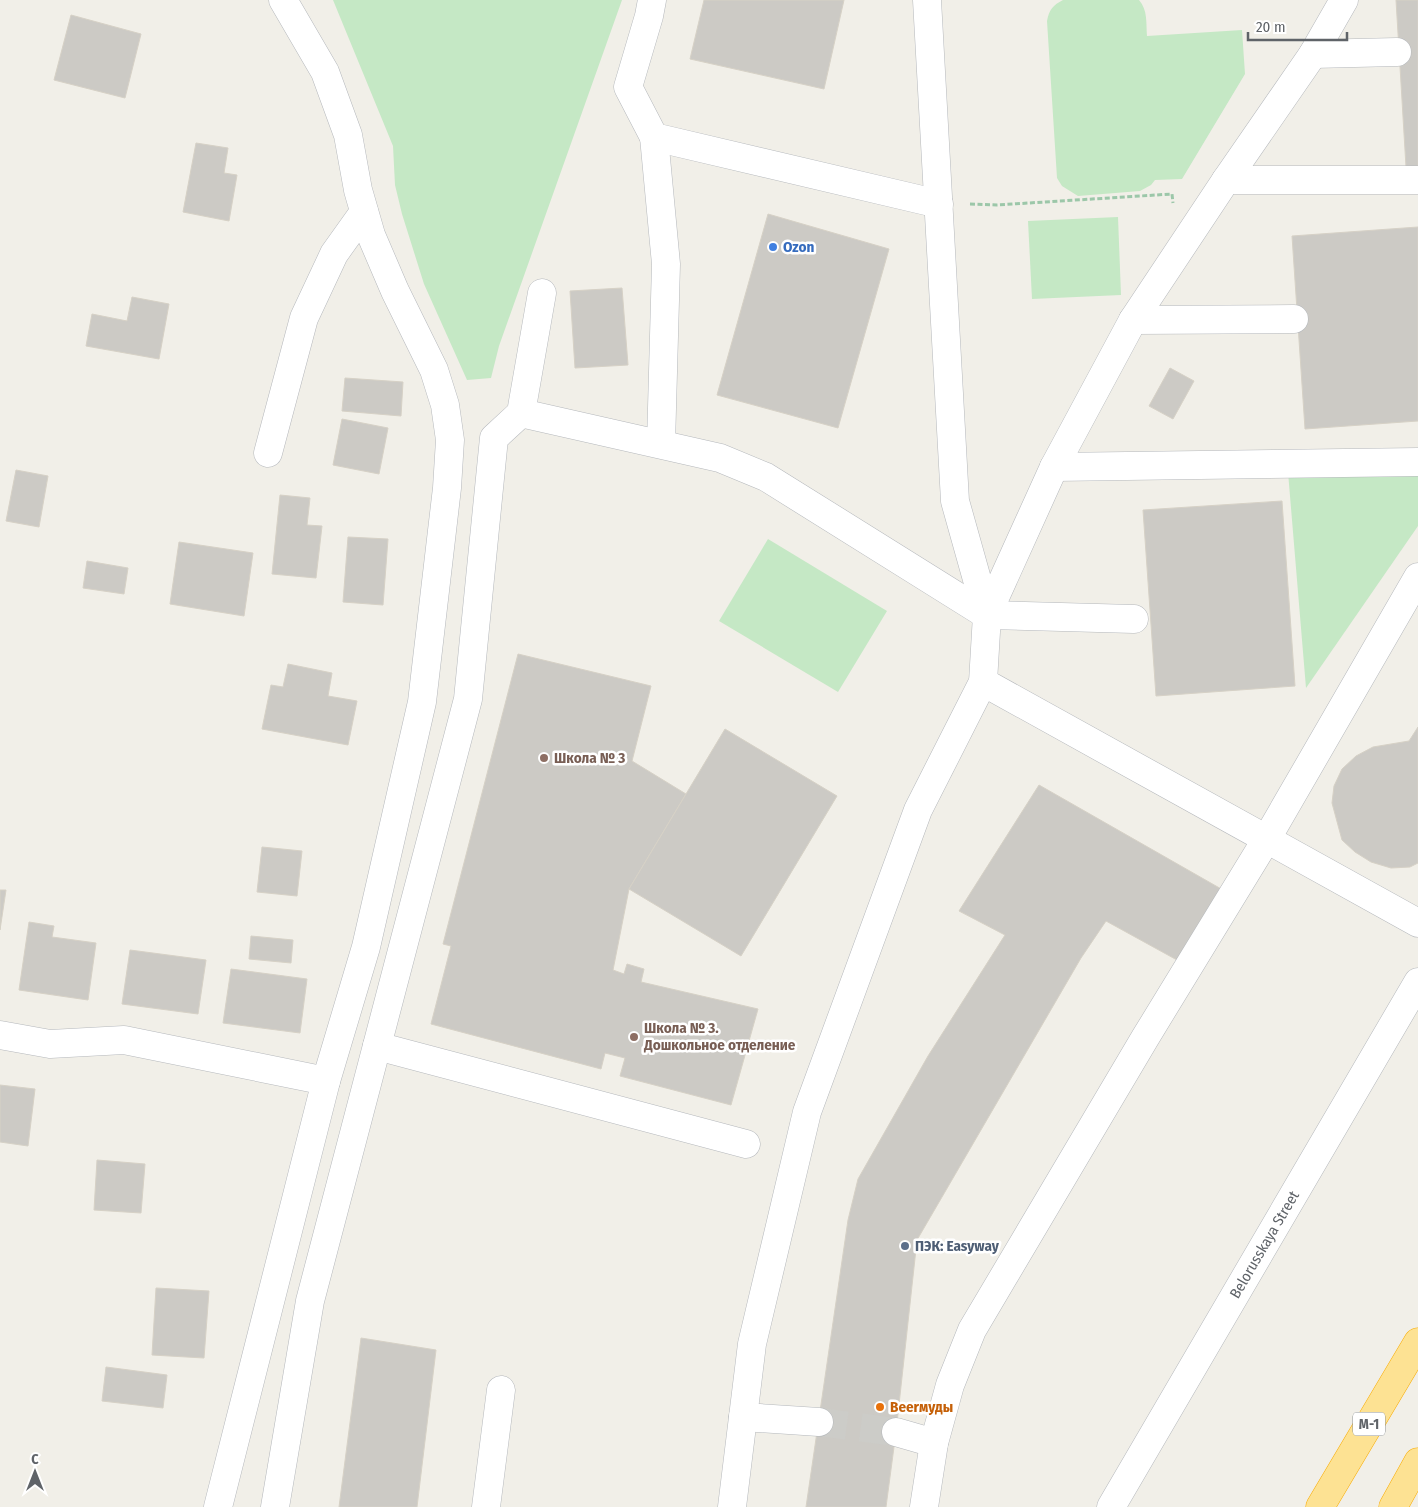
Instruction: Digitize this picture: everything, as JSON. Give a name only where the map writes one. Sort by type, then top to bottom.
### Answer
[{"type":"highway","name":"М-1","points":[[1320,1507],[1418,1342]]},
{"type":"highway","points":[[1392,1507],[1418,1462]]},
{"type":"street","points":[[218,1507],[326,1081],[366,947],[422,702],[447,488],[450,440],[444,405],[434,370],[394,292],[371,235],[358,190],[348,135],[324,72],[283,0]]},
{"type":"street","points":[[652,0],[628,87],[654,138],[666,264],[661,444]]},
{"type":"street","points":[[732,1507],[752,1344],[807,1112],[918,810],[983,682],[987,615],[955,501],[927,0]]},
{"type":"street","points":[[987,615],[1054,467],[1134,320],[1226,180],[1314,54],[1344,0]]},
{"type":"street","points":[[1314,54],[1397,52]]},
{"type":"street","points":[[654,138],[939,204]]},
{"type":"street","points":[[1226,180],[1418,180]]},
{"type":"street","points":[[268,453],[304,318],[334,254],[364,212]]},
{"type":"street","points":[[275,1507],[310,1301],[468,699],[494,438],[521,413],[542,292]]},
{"type":"street","points":[[1134,320],[1294,319]]},
{"type":"street","points":[[521,413],[720,458],[766,477],[987,615],[1134,619]]},
{"type":"street","points":[[1054,467],[1418,462]]},
{"type":"street","points":[[924,1507],[934,1442],[950,1385],[972,1330],[1145,1038],[1266,840],[1418,577]]},
{"type":"street","points":[[983,682],[1418,923]]},
{"type":"street","name":"Belorusskaya Street","points":[[1111,1507],[1418,982]]},
{"type":"street","points":[[0,1035],[50,1044],[124,1040],[326,1081]]},
{"type":"street","points":[[377,1046],[746,1144]]},
{"type":"street","points":[[486,1507],[500,1390]]},
{"type":"street","points":[[743,1417],[818,1422]]},
{"type":"street","points":[[896,1432],[934,1442]]},
{"type":"path","points":[[939,204],[997,204],[1172,194],[1176,256]]},
{"type":"green space","points":[[333,0],[622,0],[499,346],[491,378],[467,380],[424,284],[395,185],[393,146]]},
{"type":"green space","points":[[1063,0],[1139,0],[1145,13],[1147,36],[1242,30],[1245,74],[1182,179],[1155,180],[1151,185],[1140,191],[1078,196],[1062,186],[1057,178],[1047,21],[1052,8]]},
{"type":"green space","points":[[1118,217],[1121,295],[1032,299],[1028,221]]},
{"type":"green space","points":[[1418,470],[1418,526],[1306,688],[1288,472]]},
{"type":"green space","points":[[768,539],[887,611],[838,692],[719,621]]},
{"type":"building","points":[[704,0],[844,0],[824,89],[690,59]]},
{"type":"building","points":[[1396,0],[1418,0],[1418,166],[1406,167]]},
{"type":"building","points":[[71,15],[141,34],[125,98],[54,80]]},
{"type":"building","points":[[196,143],[228,148],[224,173],[237,175],[229,221],[183,212]]},
{"type":"building","points":[[768,214],[889,249],[838,428],[717,395]]},
{"type":"building","points":[[1418,227],[1418,421],[1305,429],[1292,236]]},
{"type":"building","points":[[622,288],[628,365],[575,368],[570,291]]},
{"type":"building","points":[[132,297],[169,304],[159,359],[86,346],[92,314],[127,321]]},
{"type":"building","points":[[1170,368],[1194,381],[1173,419],[1149,406]]},
{"type":"building","points":[[345,378],[403,382],[401,416],[342,411]]},
{"type":"building","points":[[342,419],[388,428],[379,474],[333,465]]},
{"type":"building","points":[[16,470],[48,476],[39,527],[6,521]]},
{"type":"building","points":[[280,495],[310,498],[307,525],[322,526],[316,578],[272,574]]},
{"type":"building","points":[[1282,501],[1295,686],[1156,696],[1143,510]]},
{"type":"building","points":[[348,537],[388,539],[383,605],[343,602]]},
{"type":"building","points":[[179,542],[253,553],[244,616],[170,604]]},
{"type":"building","points":[[87,561],[128,568],[124,594],[83,588]]},
{"type":"building","points":[[518,654],[651,686],[632,761],[686,794],[629,889],[613,970],[624,974],[627,964],[644,969],[641,982],[758,1009],[731,1105],[620,1076],[625,1058],[605,1053],[601,1069],[431,1024],[451,946],[443,944]]},
{"type":"building","points":[[288,664],[332,673],[328,696],[357,701],[348,745],[262,729],[271,685],[283,687]]},
{"type":"building","points":[[1418,727],[1418,863],[1410,867],[1391,868],[1371,862],[1355,852],[1342,840],[1332,803],[1334,786],[1342,769],[1356,756],[1373,747],[1409,741]]},
{"type":"building","points":[[725,729],[837,796],[741,956],[629,889]]},
{"type":"building","points":[[1039,785],[1223,890],[1177,960],[1106,921],[1081,958],[917,1240],[886,1507],[806,1507],[848,1220],[858,1179],[928,1056],[1005,935],[959,911]]},
{"type":"building","points":[[262,847],[302,851],[297,896],[257,892]]},
{"type":"building","points":[[0,890],[6,890],[0,930]]},
{"type":"building","points":[[29,922],[54,926],[52,937],[96,943],[88,1000],[19,990]]},
{"type":"building","points":[[251,936],[293,940],[291,963],[249,959]]},
{"type":"building","points":[[130,950],[206,960],[198,1014],[122,1004]]},
{"type":"building","points":[[231,969],[307,979],[300,1033],[223,1023]]},
{"type":"building","points":[[0,1085],[35,1089],[28,1146],[0,1142]]},
{"type":"building","points":[[97,1160],[145,1164],[141,1213],[94,1210]]},
{"type":"building","points":[[156,1288],[209,1291],[204,1358],[152,1355]]},
{"type":"building","points":[[361,1338],[436,1350],[417,1507],[339,1507]]},
{"type":"building","points":[[106,1367],[167,1375],[163,1408],[102,1401]]},
{"type":"tunnel","points":[[819,1422],[896,1432]]},
{"type":"place","name":"Ozon","points":[[773,247]]},
{"type":"place","name":"Школа № 3","points":[[544,758]]},
{"type":"place","name":"Школа № 3. Дошкольное отделение","points":[[634,1037]]},
{"type":"place","name":"ПЭК: Easyway","points":[[905,1246]]},
{"type":"place","name":"Beerмуды","points":[[880,1407]]}]
